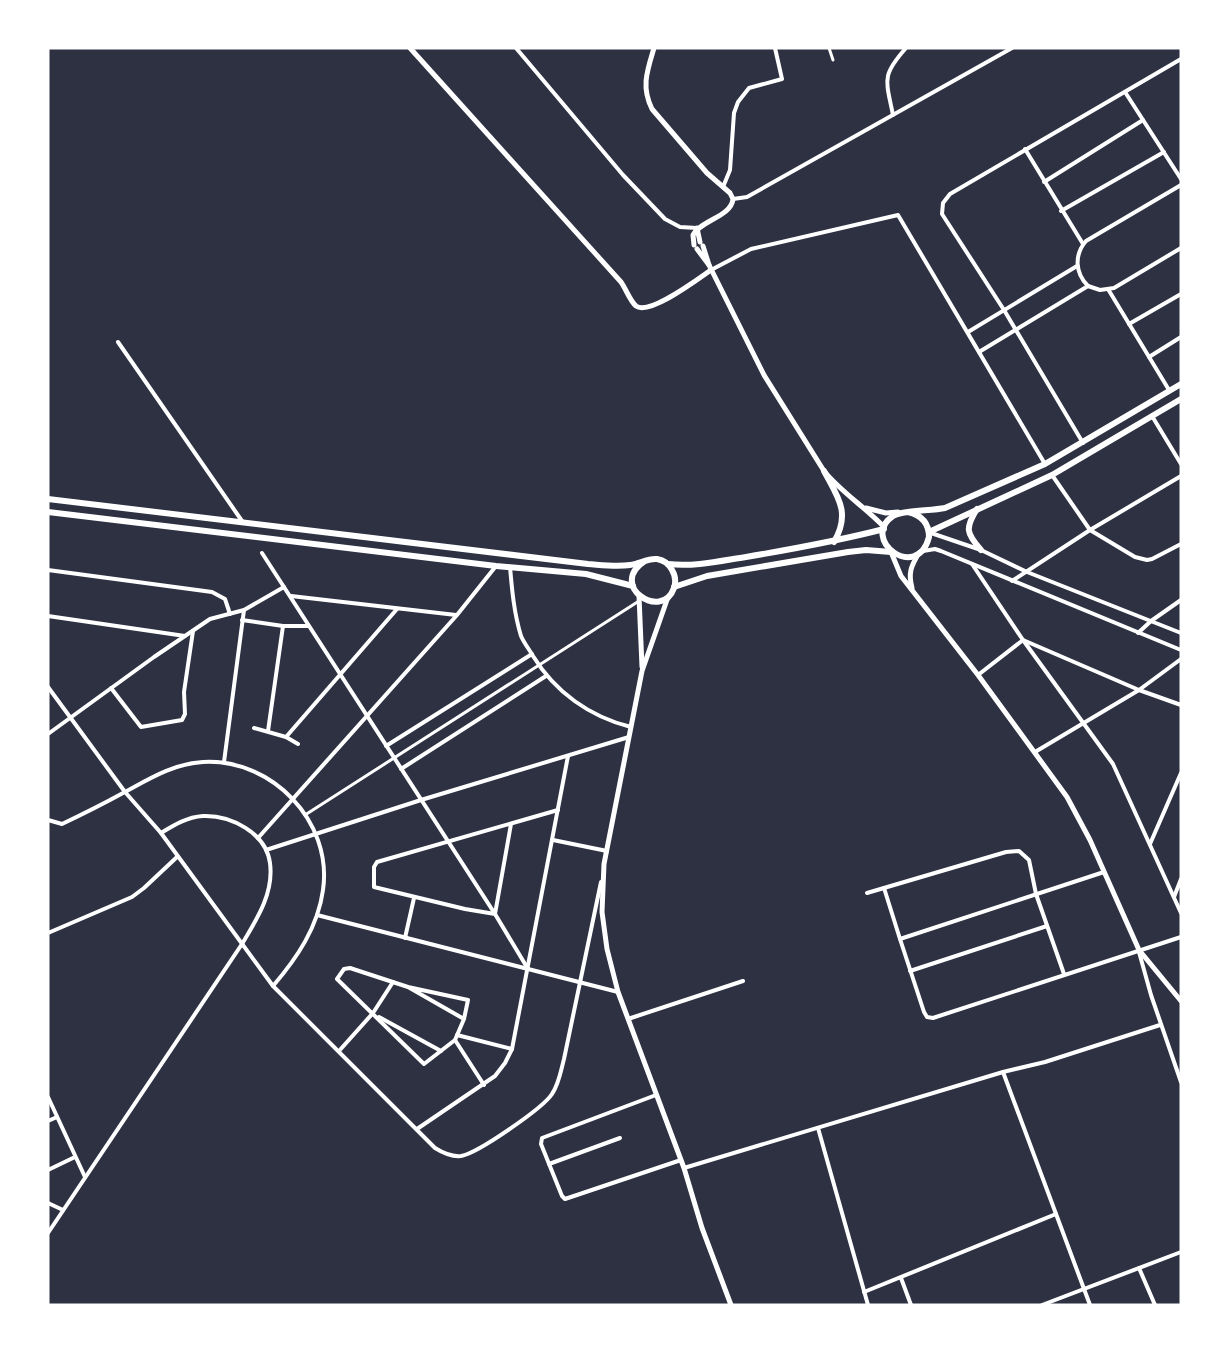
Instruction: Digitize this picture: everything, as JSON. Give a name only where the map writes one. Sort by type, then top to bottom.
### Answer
[{"type":"main road","points":[[891,552],[884,542],[884,528],[888,520],[901,512],[929,511],[956,504],[1046,464],[1181,384]]},
{"type":"main road","points":[[929,532],[1052,476],[1181,399]]},
{"type":"main road","points":[[824,471],[839,499],[843,516],[841,528],[833,542]]},
{"type":"main road","points":[[48,500],[615,566],[657,560],[668,564],[706,563],[833,542],[884,528]]},
{"type":"main road","points":[[977,509],[970,520],[968,530],[972,540],[981,550]]},
{"type":"main road","points":[[48,512],[496,566],[586,574],[633,586]]},
{"type":"main road","points":[[674,586],[707,576],[866,550],[891,552],[905,557],[921,552],[927,542],[929,532],[920,516],[908,512]]},
{"type":"main road","points":[[645,561],[633,574],[633,586],[639,598],[651,602],[668,597],[674,586],[674,575],[668,564]]},
{"type":"street","points":[[410,48],[621,282],[637,306],[643,309],[655,306],[710,268],[751,249],[898,215],[1046,464]]},
{"type":"street","points":[[516,48],[623,175],[665,219],[680,227],[697,228],[730,208],[733,199],[730,193],[706,173],[648,102],[645,78],[654,48]]},
{"type":"street","points":[[723,188],[730,170],[734,113],[738,102],[749,88],[782,79],[774,48]]},
{"type":"street","points":[[829,48],[833,60]]},
{"type":"street","points":[[893,115],[889,92],[889,69],[906,48]]},
{"type":"street","points":[[733,199],[747,197],[1012,48]]},
{"type":"street","points":[[1083,443],[941,209],[950,194],[1181,58]]},
{"type":"street","points":[[1125,92],[1181,179]]},
{"type":"street","points":[[1044,182],[1143,120]]},
{"type":"street","points":[[1025,149],[1083,244]]},
{"type":"street","points":[[1061,211],[1164,152]]},
{"type":"street","points":[[1181,185],[1086,241],[1079,251],[1078,274],[1093,289],[1108,289],[1120,285],[1181,248]]},
{"type":"street","points":[[697,228],[699,246],[764,375],[824,471],[833,482],[865,507],[884,528]]},
{"type":"street","points":[[968,332],[1077,266]]},
{"type":"street","points":[[979,352],[1088,286]]},
{"type":"street","points":[[1108,289],[1170,391]]},
{"type":"street","points":[[1129,324],[1181,294]]},
{"type":"street","points":[[1149,357],[1181,337]]},
{"type":"street","points":[[118,342],[243,523]]},
{"type":"street","points":[[1152,416],[1181,464]]},
{"type":"street","points":[[1052,476],[1090,530],[1135,557],[1147,560],[1181,544]]},
{"type":"street","points":[[1012,581],[1090,530],[1181,476]]},
{"type":"street","points":[[865,507],[885,513],[901,512]]},
{"type":"street","points":[[929,532],[981,550],[1027,572],[1181,633]]},
{"type":"street","points":[[912,590],[910,570],[921,552],[941,550],[1181,650]]},
{"type":"street","points":[[891,552],[901,576],[978,675],[1072,805],[1139,950],[1160,1025],[1181,1083]]},
{"type":"street","points":[[262,553],[495,914],[528,969]]},
{"type":"street","points":[[972,564],[1023,640],[1113,765],[1181,913]]},
{"type":"street","points":[[258,838],[457,615],[496,566]]},
{"type":"street","points":[[510,567],[516,617],[522,638],[546,676],[589,711],[631,727]]},
{"type":"street","points":[[48,570],[212,592],[225,598],[230,614]]},
{"type":"street","points":[[48,734],[217,616],[244,610],[285,587]]},
{"type":"street","points":[[290,596],[457,615]]},
{"type":"street","points":[[48,687],[125,792],[161,833],[273,986],[444,1154],[461,1156],[477,1150],[543,1105],[552,1094],[559,1079],[602,879],[642,671],[668,597]]},
{"type":"street","points":[[306,815],[639,598]]},
{"type":"street","points":[[639,598],[642,671]]},
{"type":"street","points":[[1138,633],[1181,600]]},
{"type":"street","points":[[286,737],[397,609]]},
{"type":"street","points":[[224,762],[244,610]]},
{"type":"street","points":[[48,616],[186,636]]},
{"type":"street","points":[[242,620],[283,626],[309,626]]},
{"type":"street","points":[[268,731],[283,626]]},
{"type":"street","points":[[111,688],[141,728],[182,720],[185,714],[184,692],[193,631]]},
{"type":"street","points":[[978,675],[1023,640]]},
{"type":"street","points":[[1023,640],[1139,690],[1181,705]]},
{"type":"street","points":[[387,746],[532,654]]},
{"type":"street","points":[[1035,752],[1139,690],[1181,659]]},
{"type":"street","points":[[401,769],[546,676]]},
{"type":"street","points":[[254,729],[286,737],[298,744]]},
{"type":"street","points":[[266,850],[629,737]]},
{"type":"street","points":[[417,1129],[484,1085],[501,1069],[512,1049],[568,756]]},
{"type":"street","points":[[48,820],[62,824],[174,767],[202,762],[224,762],[264,776],[292,798],[306,815],[323,860],[324,875],[317,915],[302,946],[273,986]]},
{"type":"street","points":[[1150,844],[1181,772]]},
{"type":"street","points":[[495,914],[414,898],[374,887],[375,864],[558,810]]},
{"type":"street","points":[[48,1233],[242,944],[267,896],[270,863],[266,850],[249,830],[229,820],[203,816],[178,823],[161,833]]},
{"type":"street","points":[[495,914],[511,824]]},
{"type":"street","points":[[553,840],[607,850]]},
{"type":"street","points":[[867,893],[1006,852],[1019,851],[1029,860],[1036,894],[1064,974]]},
{"type":"street","points":[[48,933],[132,897],[177,857]]},
{"type":"street","points":[[900,939],[1104,872]]},
{"type":"street","points":[[602,879],[602,912],[607,950],[618,993],[684,1168],[702,1228],[731,1305]]},
{"type":"street","points":[[1174,897],[1181,879]]},
{"type":"street","points":[[884,888],[924,1012],[927,1017],[933,1018],[1181,937]]},
{"type":"street","points":[[405,938],[414,898]]},
{"type":"street","points":[[317,915],[618,993]]},
{"type":"street","points":[[910,971],[1047,926]]},
{"type":"street","points":[[1139,950],[1181,1001]]},
{"type":"street","points":[[350,968],[393,982],[468,1000],[464,1019],[456,1038],[424,1064],[338,981],[337,977],[344,969],[350,968]]},
{"type":"street","points":[[628,1019],[743,981]]},
{"type":"street","points":[[339,1051],[373,1013],[393,982]]},
{"type":"street","points":[[408,987],[464,1019]]},
{"type":"street","points":[[373,1013],[441,1051]]},
{"type":"street","points":[[684,1168],[1003,1072],[1045,1062],[1160,1025]]},
{"type":"street","points":[[456,1038],[512,1049]]},
{"type":"street","points":[[456,1038],[484,1085]]},
{"type":"street","points":[[1003,1072],[1090,1305]]},
{"type":"street","points":[[656,1095],[542,1138],[541,1144],[565,1199],[681,1160]]},
{"type":"street","points":[[48,1097],[85,1177]]},
{"type":"street","points":[[48,1121],[57,1117]]},
{"type":"street","points":[[818,1128],[867,1305]]},
{"type":"street","points":[[549,1164],[620,1138]]},
{"type":"street","points":[[48,1170],[75,1158]]},
{"type":"street","points":[[48,1203],[63,1210]]},
{"type":"street","points":[[864,1292],[1056,1214]]},
{"type":"street","points":[[1042,1305],[1083,1288],[1181,1254]]},
{"type":"street","points":[[1139,1268],[1155,1305]]},
{"type":"street","points":[[901,1278],[910,1305]]}]
